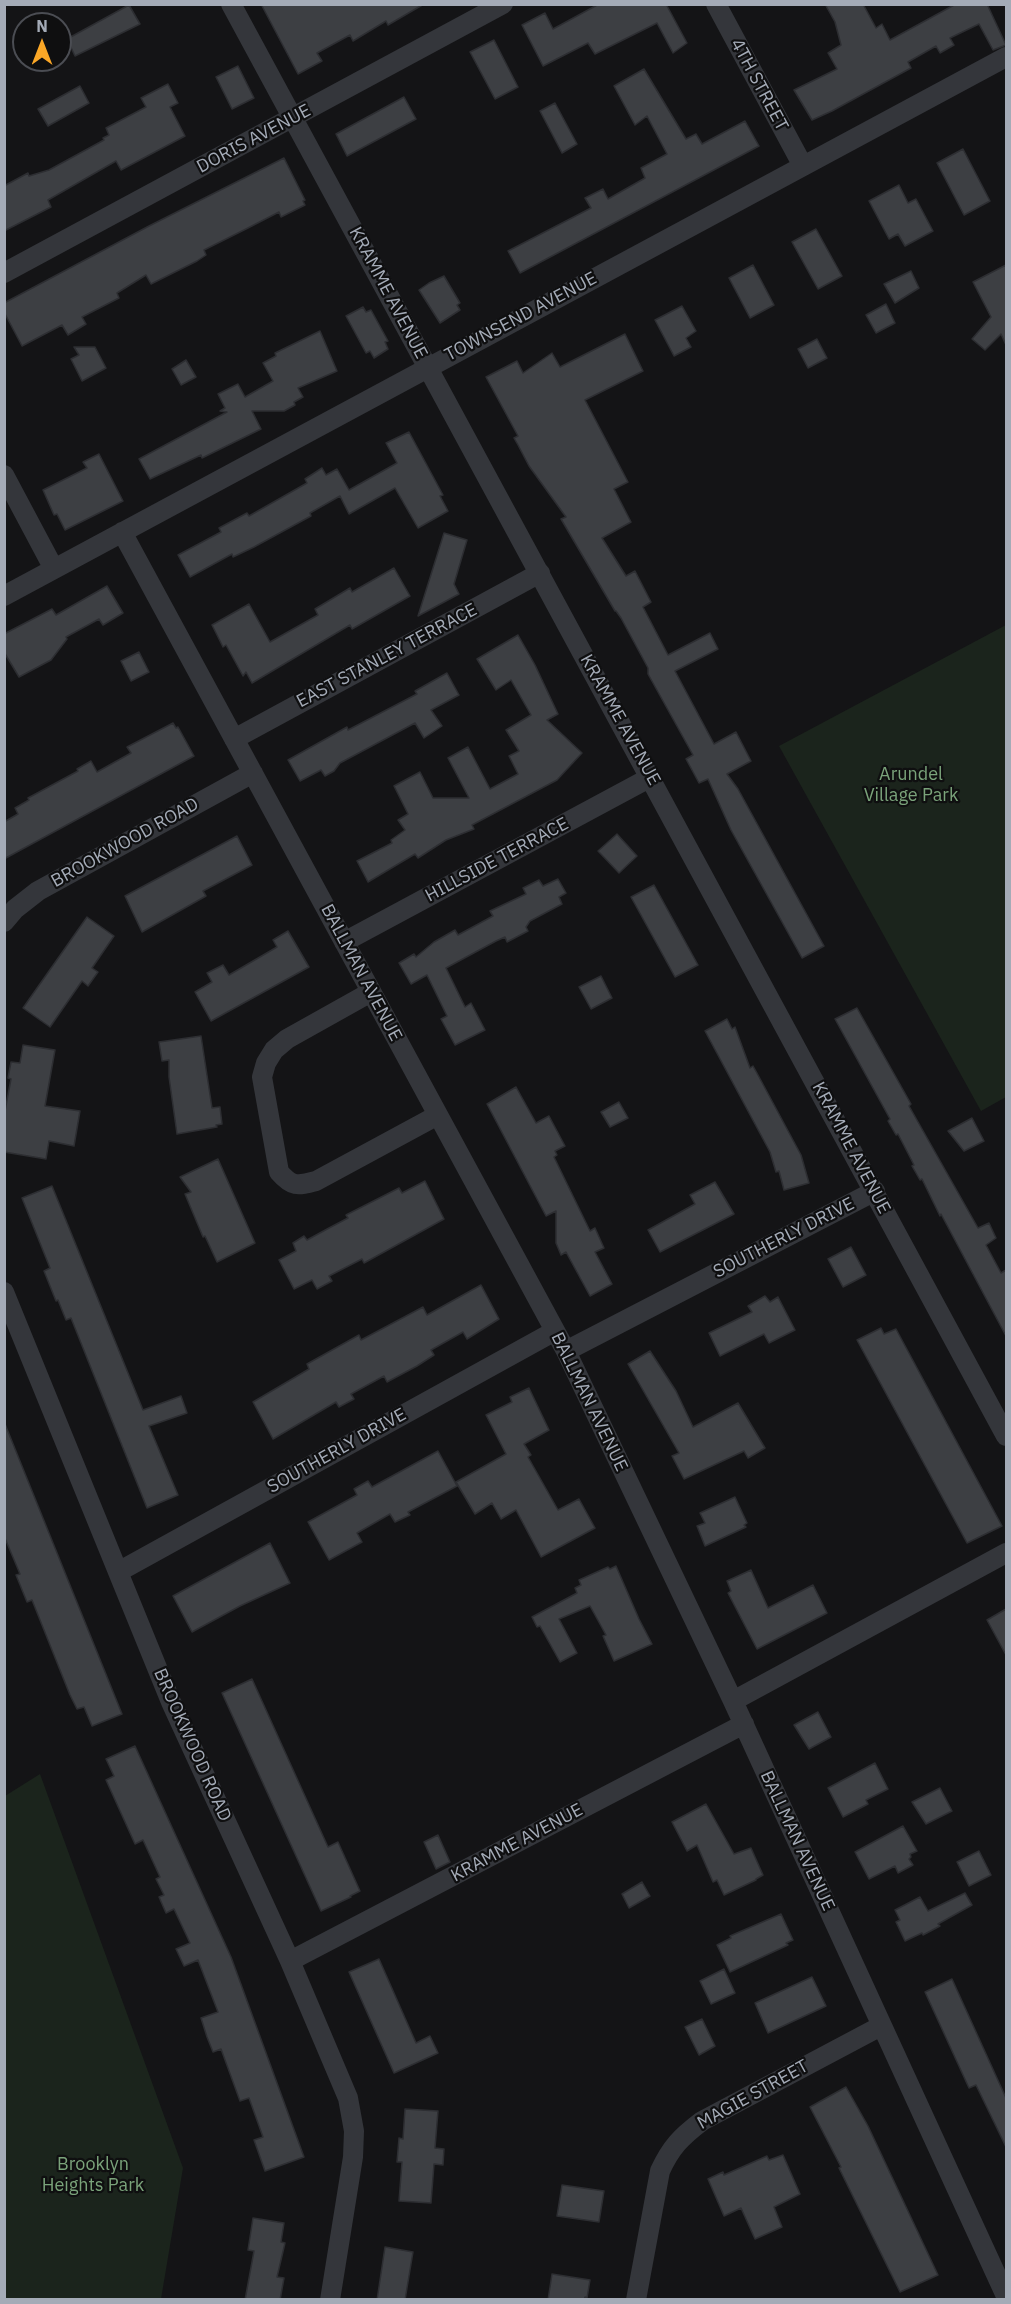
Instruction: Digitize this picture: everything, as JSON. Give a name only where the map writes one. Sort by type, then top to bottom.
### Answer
[{"type":"street","name":"KRAMME AVENUE","points":[[231,4],[1006,1437]]},
{"type":"street","name":"DORIS AVENUE","points":[[4,273],[503,4]]},
{"type":"street","name":"4TH STREET","points":[[716,4],[802,166]]},
{"type":"street","name":"TOWNSEND AVENUE","points":[[4,596],[1006,57]]},
{"type":"street","points":[[4,475],[54,569]]},
{"type":"street","name":"BALLMAN AVENUE","points":[[123,532],[566,1351],[744,1724],[1004,2296]]},
{"type":"street","name":"EAST STANLEY TERRACE","points":[[234,739],[540,573]]},
{"type":"street","name":"BROOKWOOD ROAD","points":[[4,922],[15,909],[38,891],[253,773]]},
{"type":"street","name":"HILLSIDE TERRACE","points":[[344,942],[651,777]]},
{"type":"street","points":[[371,992],[287,1039],[274,1050],[266,1063],[262,1077],[279,1173],[289,1183],[300,1185],[316,1181],[438,1115]]},
{"type":"street","name":"SOUTHERLY DRIVE","points":[[566,1351],[875,1191]]},
{"type":"street","name":"BROOKWOOD ROAD","points":[[4,1292],[171,1702],[290,1962],[348,2098],[354,2131],[347,2202],[330,2300]]},
{"type":"street","name":"SOUTHERLY DRIVE","points":[[118,1572],[555,1331]]},
{"type":"street","points":[[733,1701],[1006,1553]]},
{"type":"street","name":"KRAMME AVENUE","points":[[290,1962],[744,1724]]},
{"type":"street","name":"MAGIE STREET","points":[[636,2300],[660,2171],[668,2153],[680,2138],[702,2121],[881,2026]]},
{"type":"green space","name":"Arundel Village Park","points":[[1006,625],[1006,1097],[981,1111],[779,746]]},
{"type":"green space","name":"Brooklyn Heights Park","points":[[40,1774],[183,2168],[161,2299],[5,2299],[5,1796]]},
{"type":"building","points":[[261,4],[424,4],[388,25],[386,21],[353,41],[350,35],[317,53],[322,61],[298,74]]},
{"type":"building","points":[[599,4],[666,4],[687,43],[673,53],[657,23],[595,54],[588,43],[543,66],[522,25],[545,13],[553,29]]},
{"type":"building","points":[[825,4],[863,4],[876,28],[882,24],[890,40],[956,4],[987,4],[1006,45],[993,50],[979,24],[950,38],[954,45],[940,53],[936,46],[908,62],[911,68],[812,120],[794,90],[837,69],[828,53],[841,45],[835,22]]},
{"type":"building","points":[[129,5],[140,24],[75,56],[72,50],[72,36]]},
{"type":"building","points":[[494,40],[518,87],[495,99],[470,52]]},
{"type":"building","points":[[238,66],[254,98],[232,109],[216,77]]},
{"type":"building","points":[[644,69],[686,139],[696,134],[702,144],[745,121],[759,146],[520,273],[508,251],[591,208],[585,198],[603,189],[608,199],[645,178],[641,168],[667,154],[647,116],[635,125],[614,86]]},
{"type":"building","points":[[168,84],[178,103],[170,107],[185,136],[121,170],[116,161],[48,200],[51,207],[4,231],[4,186],[28,173],[29,176],[49,170],[104,140],[103,138],[109,135],[106,128],[146,107],[141,98]]},
{"type":"building","points":[[80,86],[89,103],[48,126],[38,109]]},
{"type":"building","points":[[404,97],[416,119],[347,156],[336,134]]},
{"type":"building","points":[[555,103],[577,144],[562,153],[540,111]]},
{"type":"building","points":[[963,149],[990,201],[964,215],[937,163]]},
{"type":"building","points":[[284,158],[305,200],[303,201],[305,205],[281,217],[279,212],[204,250],[206,255],[197,261],[151,284],[146,275],[117,293],[119,298],[82,317],[86,324],[68,335],[62,325],[22,346],[4,312],[4,303]]},
{"type":"building","points":[[899,185],[908,203],[916,199],[933,231],[905,246],[898,234],[889,239],[869,201]]},
{"type":"building","points":[[816,229],[842,276],[818,289],[792,242]]},
{"type":"building","points":[[753,265],[774,305],[750,318],[729,278]]},
{"type":"building","points":[[1006,265],[1006,345],[1001,334],[985,350],[972,339],[991,317],[973,282]]},
{"type":"building","points":[[911,271],[919,288],[895,303],[884,284]]},
{"type":"building","points":[[444,276],[460,303],[457,305],[460,310],[440,323],[419,290]]},
{"type":"building","points":[[886,304],[895,323],[876,333],[866,315]]},
{"type":"building","points":[[682,306],[696,331],[686,338],[691,347],[674,356],[655,320]]},
{"type":"building","points":[[363,307],[366,312],[371,310],[388,341],[385,342],[388,349],[374,358],[370,351],[366,353],[346,316]]},
{"type":"building","points":[[320,331],[337,371],[298,388],[303,397],[284,411],[252,411],[261,429],[202,458],[201,455],[150,479],[139,459],[227,412],[220,411],[225,408],[218,394],[238,384],[245,397],[273,381],[263,363],[276,356],[275,353]]},
{"type":"building","points":[[625,334],[643,371],[585,400],[628,482],[614,489],[631,522],[602,538],[626,576],[635,571],[651,602],[643,607],[668,655],[710,633],[718,649],[675,671],[714,744],[736,732],[751,761],[727,774],[738,789],[824,946],[802,958],[731,830],[708,779],[699,783],[686,759],[693,755],[648,674],[648,668],[621,618],[561,519],[566,517],[529,466],[514,438],[518,436],[486,377],[517,361],[523,373],[552,353],[560,367]]},
{"type":"building","points":[[817,339],[827,358],[808,368],[798,349]]},
{"type":"building","points":[[74,347],[95,347],[106,368],[82,381],[71,359],[79,355]]},
{"type":"building","points":[[186,360],[196,377],[181,385],[172,369]]},
{"type":"building","points":[[409,432],[443,495],[440,496],[448,511],[418,528],[395,488],[349,514],[340,496],[310,513],[311,516],[254,547],[233,557],[232,554],[190,577],[178,555],[221,532],[219,528],[247,513],[249,516],[307,483],[305,479],[322,468],[326,475],[337,469],[349,490],[397,463],[386,443]]},
{"type":"building","points":[[99,454],[123,501],[65,530],[57,514],[54,515],[43,490],[87,468],[83,462]]},
{"type":"building","points":[[444,533],[467,540],[454,584],[459,594],[418,616]]},
{"type":"building","points":[[394,568],[410,596],[352,629],[350,625],[252,683],[246,672],[243,676],[226,645],[223,647],[212,625],[249,604],[270,642],[318,615],[315,609],[350,588],[352,592]]},
{"type":"building","points":[[107,586],[123,613],[103,625],[99,619],[66,637],[67,639],[51,660],[19,677],[4,652],[4,634],[52,609],[56,615]]},
{"type":"building","points":[[518,635],[558,714],[547,720],[582,753],[557,780],[472,825],[474,829],[446,840],[418,858],[415,854],[368,882],[357,861],[392,843],[391,840],[405,830],[398,820],[408,814],[394,786],[420,772],[433,798],[469,798],[448,758],[468,747],[490,789],[518,774],[509,756],[519,751],[506,730],[531,715],[511,680],[496,690],[477,659]]},
{"type":"building","points":[[139,652],[149,672],[131,681],[121,661]]},
{"type":"building","points":[[447,673],[459,695],[431,710],[442,726],[424,738],[415,723],[340,763],[334,771],[325,776],[321,770],[300,781],[288,760],[347,727],[348,730],[417,694],[415,691]]},
{"type":"building","points":[[173,723],[176,728],[178,727],[194,756],[4,859],[4,822],[18,814],[15,808],[91,761],[97,772],[131,753],[127,747]]},
{"type":"building","points":[[617,834],[637,856],[619,873],[598,851]]},
{"type":"building","points":[[237,836],[252,865],[203,891],[206,896],[142,932],[125,896]]},
{"type":"building","points":[[558,879],[566,893],[559,897],[562,904],[530,921],[526,927],[528,931],[507,942],[505,937],[496,941],[446,968],[465,1007],[471,1003],[485,1030],[455,1045],[441,1019],[447,1016],[427,975],[411,984],[399,963],[414,954],[416,957],[434,942],[455,930],[458,935],[493,916],[490,911],[526,894],[523,888],[539,880],[543,886]]},
{"type":"building","points":[[654,885],[698,965],[675,977],[631,897]]},
{"type":"building","points":[[87,917],[114,936],[92,968],[98,972],[88,986],[82,981],[50,1027],[23,1008]]},
{"type":"building","points":[[288,931],[309,967],[211,1021],[195,992],[212,982],[207,973],[223,965],[229,975],[277,947],[273,940]]},
{"type":"building","points":[[601,976],[612,998],[591,1009],[579,987]]},
{"type":"building","points":[[857,1008],[978,1228],[989,1223],[996,1238],[986,1245],[1001,1273],[1006,1270],[1006,1336],[922,1179],[920,1180],[912,1166],[914,1165],[898,1134],[896,1135],[888,1121],[890,1119],[835,1019]]},
{"type":"building","points":[[727,1019],[732,1029],[735,1027],[750,1068],[753,1066],[801,1155],[809,1183],[784,1190],[779,1171],[776,1172],[770,1152],[705,1031]]},
{"type":"building","points":[[201,1036],[212,1108],[220,1107],[222,1124],[216,1125],[217,1127],[177,1134],[169,1077],[169,1060],[162,1061],[159,1042]]},
{"type":"building","points":[[23,1045],[55,1050],[45,1106],[80,1111],[74,1146],[49,1141],[46,1159],[4,1152],[4,1116],[11,1079],[8,1078],[11,1062],[20,1063]]},
{"type":"building","points":[[516,1087],[536,1123],[549,1116],[565,1146],[555,1151],[557,1155],[554,1157],[590,1231],[595,1228],[604,1248],[595,1252],[612,1284],[590,1296],[566,1252],[561,1255],[556,1243],[556,1211],[546,1216],[487,1104]]},
{"type":"building","points":[[619,1102],[628,1118],[610,1127],[601,1112]]},
{"type":"building","points":[[972,1118],[984,1141],[964,1151],[948,1131]]},
{"type":"building","points":[[218,1159],[255,1243],[217,1262],[205,1236],[203,1237],[185,1194],[191,1192],[180,1177]]},
{"type":"building","points":[[425,1181],[444,1219],[364,1263],[362,1259],[329,1276],[332,1281],[317,1289],[312,1280],[294,1289],[279,1260],[296,1251],[293,1243],[304,1236],[307,1240],[348,1218],[346,1215],[399,1188],[402,1193]]},
{"type":"building","points":[[715,1182],[734,1214],[660,1252],[648,1230],[695,1204],[690,1195]]},
{"type":"building","points":[[52,1186],[143,1410],[181,1396],[187,1413],[149,1426],[178,1495],[147,1508],[71,1318],[66,1320],[58,1300],[56,1301],[44,1271],[50,1268],[22,1198]]},
{"type":"building","points":[[851,1247],[866,1275],[843,1287],[828,1259]]},
{"type":"building","points":[[481,1285],[499,1319],[467,1339],[463,1332],[431,1350],[434,1355],[417,1366],[387,1382],[384,1376],[351,1394],[354,1399],[339,1407],[336,1402],[273,1439],[253,1402],[309,1369],[307,1364],[359,1335],[361,1340],[423,1307],[427,1315]]},
{"type":"building","points":[[765,1296],[770,1302],[778,1297],[795,1330],[769,1343],[764,1334],[720,1356],[709,1333],[752,1312],[748,1306]]},
{"type":"building","points":[[881,1328],[884,1334],[896,1329],[1002,1526],[967,1543],[857,1340]]},
{"type":"building","points":[[650,1351],[676,1391],[693,1427],[738,1403],[765,1448],[748,1458],[744,1451],[684,1479],[672,1456],[679,1453],[628,1364]]},
{"type":"building","points":[[529,1388],[549,1430],[524,1444],[531,1455],[528,1457],[558,1510],[579,1499],[595,1528],[541,1557],[516,1510],[501,1519],[492,1503],[475,1514],[456,1482],[506,1454],[486,1415],[512,1402],[510,1397]]},
{"type":"building","points":[[5,1424],[122,1714],[92,1726],[84,1707],[77,1709],[70,1695],[32,1600],[27,1602],[16,1575],[20,1574],[4,1536]]},
{"type":"building","points":[[438,1451],[457,1486],[408,1512],[410,1515],[395,1522],[390,1514],[357,1533],[362,1542],[329,1560],[308,1522],[357,1495],[354,1489],[368,1481],[372,1487]]},
{"type":"building","points":[[735,1497],[747,1523],[744,1525],[746,1527],[705,1546],[697,1526],[705,1523],[700,1513]]},
{"type":"building","points":[[270,1543],[290,1583],[192,1632],[173,1596]]},
{"type":"building","points":[[616,1566],[652,1644],[614,1661],[603,1636],[606,1635],[590,1606],[559,1619],[577,1653],[560,1662],[540,1626],[537,1627],[532,1617],[577,1593],[575,1588],[581,1585],[579,1580],[608,1567],[610,1569]]},
{"type":"building","points":[[751,1570],[768,1608],[813,1585],[827,1613],[757,1649],[728,1593],[731,1591],[727,1581]]},
{"type":"building","points":[[1006,1609],[1006,1655],[987,1620]]},
{"type":"building","points":[[252,1679],[328,1847],[338,1842],[360,1891],[321,1911],[222,1693]]},
{"type":"building","points":[[818,1712],[831,1737],[809,1749],[794,1725]]},
{"type":"building","points":[[135,1746],[231,1957],[304,2157],[265,2171],[254,2140],[263,2137],[249,2098],[240,2101],[221,2049],[213,2052],[207,2037],[201,2018],[218,2012],[198,1960],[184,1966],[176,1949],[190,1943],[174,1909],[166,1913],[159,1897],[164,1895],[156,1879],[160,1877],[143,1840],[135,1844],[106,1780],[114,1776],[106,1759]]},
{"type":"building","points":[[875,1763],[888,1789],[866,1800],[868,1804],[843,1817],[828,1788]]},
{"type":"building","points":[[940,1788],[952,1811],[926,1824],[912,1802]]},
{"type":"building","points":[[706,1804],[734,1854],[751,1848],[763,1875],[724,1895],[717,1880],[713,1882],[697,1845],[687,1851],[672,1822]]},
{"type":"building","points":[[903,1826],[917,1851],[910,1854],[909,1859],[913,1865],[898,1873],[895,1866],[869,1879],[855,1852]]},
{"type":"building","points":[[438,1835],[450,1862],[436,1869],[424,1842]]},
{"type":"building","points":[[979,1851],[991,1875],[969,1886],[957,1862]]},
{"type":"building","points":[[642,1882],[650,1896],[629,1908],[622,1894]]},
{"type":"building","points":[[965,1893],[972,1905],[938,1924],[940,1926],[905,1941],[896,1922],[900,1920],[895,1910],[920,1897],[928,1911]]},
{"type":"building","points":[[781,1914],[793,1940],[786,1943],[788,1945],[730,1972],[717,1945],[731,1938],[730,1936]]},
{"type":"building","points":[[379,1959],[416,2043],[430,2036],[438,2053],[394,2073],[349,1972]]},
{"type":"building","points":[[724,1969],[735,1993],[711,2004],[700,1981]]},
{"type":"building","points":[[812,1977],[826,2006],[768,2033],[755,2003]]},
{"type":"building","points":[[952,1979],[1006,2098],[1006,2147],[976,2085],[969,2088],[925,1992]]},
{"type":"building","points":[[702,2019],[715,2046],[699,2055],[685,2027]]},
{"type":"building","points":[[846,2087],[868,2126],[938,2275],[900,2292],[810,2107]]},
{"type":"building","points":[[405,2109],[438,2111],[435,2148],[444,2149],[443,2165],[434,2164],[431,2203],[399,2201],[402,2162],[397,2162],[399,2138],[403,2139]]},
{"type":"building","points":[[783,2155],[800,2194],[774,2207],[782,2227],[755,2239],[741,2208],[724,2216],[708,2179],[723,2172],[724,2175],[767,2156],[769,2160]]},
{"type":"building","points":[[562,2185],[604,2191],[599,2222],[557,2216]]},
{"type":"building","points":[[253,2218],[284,2223],[281,2242],[285,2243],[277,2277],[284,2278],[280,2300],[245,2300],[254,2251],[248,2250]]},
{"type":"building","points":[[385,2247],[413,2252],[405,2300],[377,2300]]},
{"type":"building","points":[[552,2274],[590,2280],[587,2298],[585,2297],[584,2300],[548,2300]]}]
